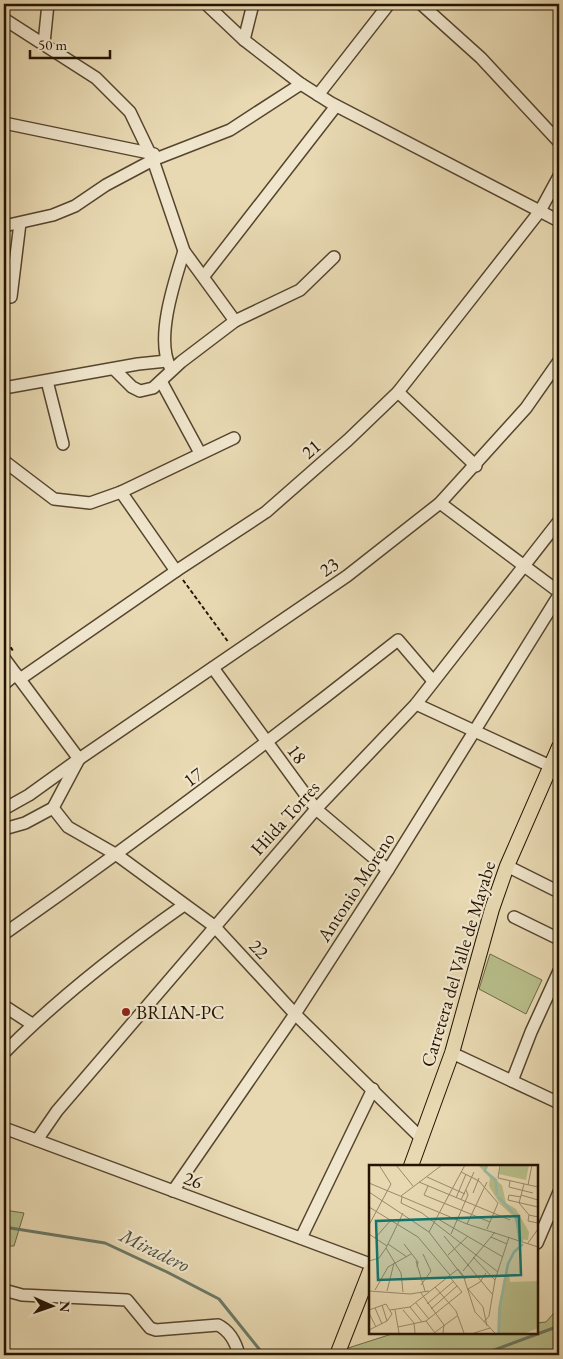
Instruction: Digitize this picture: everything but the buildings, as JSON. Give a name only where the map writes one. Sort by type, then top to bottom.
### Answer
[{"type":"main road","name":"Carretera del Valle de Mayabe","points":[[411,1165],[452,1053],[492,909],[507,866],[555,768],[559,747]]},
{"type":"main road","points":[[337,1355],[369,1275]]},
{"type":"street","points":[[44,43],[48,4]]},
{"type":"street","points":[[206,4],[244,40],[318,95],[559,221]]},
{"type":"street","points":[[244,40],[253,4]]},
{"type":"street","points":[[318,95],[389,4]]},
{"type":"street","points":[[421,4],[481,58],[559,142]]},
{"type":"street","points":[[4,20],[44,43],[96,78],[130,112],[155,156],[184,251],[235,321]]},
{"type":"street","points":[[4,226],[53,215],[75,206],[155,156],[230,130],[301,84]]},
{"type":"street","points":[[204,276],[336,106]]},
{"type":"street","points":[[4,123],[155,156]]},
{"type":"street","name":"21","points":[[4,684],[18,677],[176,570],[266,512],[348,440],[398,392],[540,211],[559,176]]},
{"type":"street","points":[[11,296],[20,223]]},
{"type":"street","points":[[169,366],[166,328],[169,299],[184,251]]},
{"type":"street","points":[[114,369],[132,387],[140,391],[153,388],[161,381],[169,366],[235,321],[300,290],[334,257]]},
{"type":"street","name":"23","points":[[4,809],[29,796],[78,758],[236,653],[347,576],[440,503],[476,466],[526,408],[559,360]]},
{"type":"street","points":[[4,388],[114,369],[169,366]]},
{"type":"street","points":[[47,380],[64,444]]},
{"type":"street","points":[[161,381],[200,454]]},
{"type":"street","points":[[398,392],[476,466]]},
{"type":"street","points":[[4,461],[54,499],[90,503],[122,492],[234,438]]},
{"type":"street","points":[[122,492],[176,570]]},
{"type":"street","points":[[440,503],[559,593]]},
{"type":"street","name":"Hilda Torres","points":[[37,1140],[57,1112],[316,808],[416,704],[559,521]]},
{"type":"street","name":"Antonio Moreno","points":[[173,1191],[295,1014],[388,870],[475,732],[559,593]]},
{"type":"street","name":"17","points":[[4,934],[117,855],[267,743],[398,640],[433,681]]},
{"type":"street","points":[[4,658],[78,758]]},
{"type":"street","name":"18","points":[[213,668],[316,808],[388,870]]},
{"type":"street","points":[[416,704],[555,768]]},
{"type":"street","name":"23","points":[[52,808],[78,758]]},
{"type":"street","points":[[4,829],[25,823],[52,808]]},
{"type":"street","name":"22","points":[[52,808],[68,827],[117,855],[214,926],[295,1014],[421,1138]]},
{"type":"street","points":[[507,866],[559,892]]},
{"type":"street","points":[[4,1053],[32,1024],[111,957],[184,905]]},
{"type":"street","points":[[514,918],[559,939]]},
{"type":"street","points":[[512,1082],[531,1032],[559,971]]},
{"type":"street","points":[[4,1006],[32,1024]]},
{"type":"street","points":[[452,1053],[512,1082],[558,1098]]},
{"type":"street","points":[[301,1238],[373,1089]]},
{"type":"street","name":"26","points":[[4,1128],[369,1264]]},
{"type":"street","points":[[538,1241],[559,1192]]},
{"type":"street","points":[[4,1290],[22,1296],[127,1300],[150,1328],[156,1330],[177,1330],[218,1325],[224,1328],[236,1344],[239,1355]]},
{"type":"path","points":[[176,570],[236,653]]},
{"type":"green space","points":[[490,954],[542,980],[526,1014],[479,989]]},
{"type":"green space","points":[[4,1210],[24,1213],[14,1246],[4,1246]]},
{"type":"green space","points":[[559,1307],[559,1355],[343,1355],[345,1349],[392,1334],[538,1334],[538,1323],[546,1322]]},
{"type":"waterway","name":"Miradero","points":[[4,1227],[105,1243],[167,1272],[219,1299],[264,1355]]},
{"type":"waterway","name":"Miradero","points":[[538,1334],[559,1326]]},
{"type":"waterway","name":"Miradero","points":[[481,1355],[537,1334]]},
{"type":"place","name":"BRIAN-PC","points":[[126,1012]]}]
